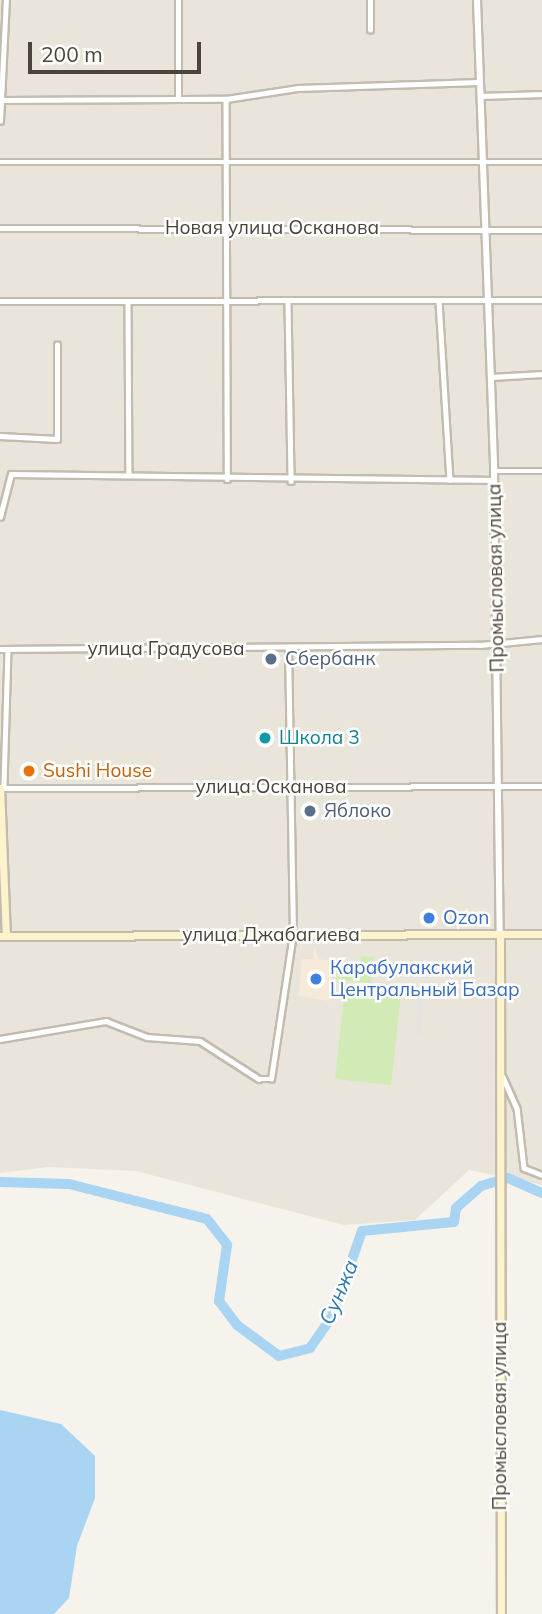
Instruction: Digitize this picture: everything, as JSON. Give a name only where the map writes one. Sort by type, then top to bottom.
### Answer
[{"type":"main road","points":[[2,788],[3,936]]},
{"type":"main road","name":"улица Джабагиева","points":[[3,936],[542,934]]},
{"type":"main road","name":"Промысловая улица","points":[[500,935],[501,1614]]},
{"type":"street","points":[[0,121],[6,0]]},
{"type":"street","points":[[178,0],[178,98]]},
{"type":"street","points":[[370,0],[370,30]]},
{"type":"street","name":"Промысловая улица","points":[[477,0],[494,471],[500,935]]},
{"type":"street","points":[[2,100],[226,99],[298,88],[479,82]]},
{"type":"street","points":[[480,96],[542,94]]},
{"type":"street","points":[[226,99],[226,479]]},
{"type":"street","points":[[0,162],[542,162]]},
{"type":"street","name":"Новая улица Осканова","points":[[0,228],[542,230]]},
{"type":"street","points":[[0,301],[288,304],[542,300]]},
{"type":"street","points":[[439,301],[450,480]]},
{"type":"street","points":[[128,302],[129,475]]},
{"type":"street","points":[[288,304],[291,481]]},
{"type":"street","points":[[0,436],[57,439],[57,345]]},
{"type":"street","points":[[491,377],[542,374]]},
{"type":"street","points":[[494,471],[542,471]]},
{"type":"street","points":[[0,517],[11,474],[291,481],[494,480]]},
{"type":"street","name":"улица Градусова","points":[[0,649],[497,645],[542,639]]},
{"type":"street","points":[[0,1039],[106,1021],[147,1037],[200,1041],[259,1079],[271,1079],[293,934],[288,648]]},
{"type":"street","points":[[2,788],[8,650]]},
{"type":"street","name":"улица Осканова","points":[[2,788],[542,786]]},
{"type":"street","points":[[501,1073],[517,1108],[524,1168],[542,1175]]},
{"type":"shaded area","points":[[0,0],[542,0],[542,1185],[469,1170],[415,1220],[344,1225],[136,1171],[48,1167],[0,1173]]},
{"type":"shaded area","name":"Карабулакский Центральный Базар","points":[[314,946],[319,959],[332,961],[329,1001],[299,996],[302,959],[313,959]]},
{"type":"shaded area","points":[[424,988],[422,1035],[416,1032],[417,995]]},
{"type":"green space","points":[[361,956],[373,957],[371,983],[336,980],[337,963],[360,963]]},
{"type":"green space","points":[[345,989],[401,995],[391,1085],[335,1079]]},
{"type":"water","points":[[0,1410],[61,1424],[95,1456],[95,1498],[77,1546],[69,1598],[54,1614],[0,1614]]},
{"type":"waterway","name":"Сунжа","points":[[0,1182],[69,1184],[207,1219],[227,1245],[219,1301],[237,1325],[279,1356],[310,1348],[332,1317],[362,1231],[454,1222],[456,1208],[481,1186],[508,1178],[542,1193]]},
{"type":"place","name":"Сбербанк","points":[[271,659]]},
{"type":"place","name":"Школа 3","points":[[265,738]]},
{"type":"place","name":"Sushi House","points":[[29,771]]},
{"type":"place","name":"Яблоко","points":[[310,811]]},
{"type":"place","name":"Ozon","points":[[429,918]]},
{"type":"place","name":"Карабулакский Центральный Базар","points":[[316,979]]}]
